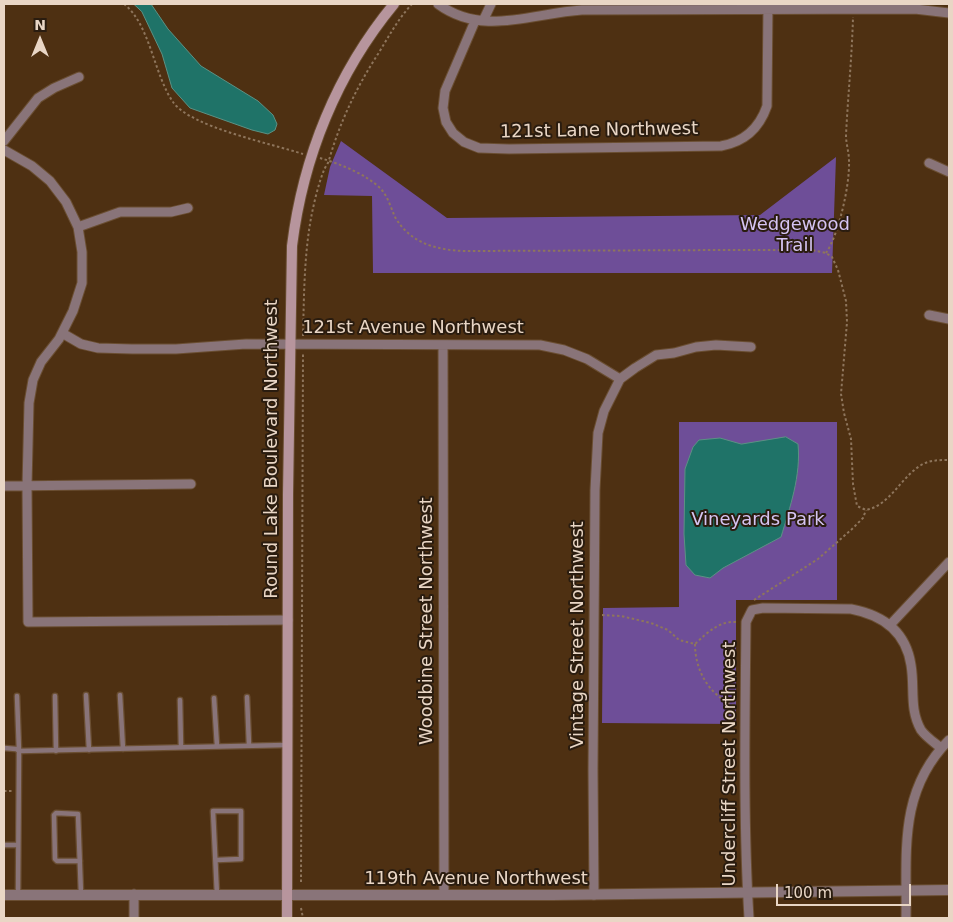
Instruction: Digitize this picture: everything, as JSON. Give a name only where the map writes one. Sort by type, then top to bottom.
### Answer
[{"type":"main road","name":"Round Lake Boulevard Northwest","points":[[287,918],[289,344],[292,246],[296,214],[303,184],[322,123],[338,89],[374,30],[394,4]]},
{"type":"street","points":[[438,4],[454,14],[479,21],[515,20],[557,12],[582,10],[915,7],[949,13]]},
{"type":"street","points":[[479,21],[491,4]]},
{"type":"street","name":"121st Lane Northwest","points":[[479,21],[445,91],[443,108],[446,122],[453,133],[464,142],[479,148],[509,149],[720,146],[732,144],[748,135],[760,122],[767,106],[768,7]]},
{"type":"street","points":[[4,141],[38,98],[54,88],[79,77]]},
{"type":"street","points":[[4,150],[32,166],[50,181],[66,202],[78,226],[82,252],[82,283],[73,311],[62,332],[41,362],[33,380],[29,403],[27,486],[28,622],[288,620]]},
{"type":"street","points":[[929,163],[949,172]]},
{"type":"street","points":[[78,226],[120,212],[171,212],[188,208]]},
{"type":"street","points":[[929,315],[949,318]]},
{"type":"street","name":"121st Avenue Northwest","points":[[62,332],[81,344],[98,348],[154,350],[223,344],[540,345],[564,350],[587,359],[620,380]]},
{"type":"street","points":[[620,380],[656,355],[696,346],[716,344],[752,347]]},
{"type":"street","name":"Woodbine Street Northwest","points":[[443,346],[444,895]]},
{"type":"street","name":"Vintage Street Northwest","points":[[594,895],[595,490],[598,433],[604,411],[620,380]]},
{"type":"street","points":[[4,486],[191,484]]},
{"type":"street","points":[[890,624],[949,562]]},
{"type":"street","points":[[752,610],[763,608],[852,609],[890,624],[908,651],[912,666],[915,715],[922,731],[941,748]]},
{"type":"street","name":"Undercliff Street Northwest","points":[[749,918],[746,851],[745,707],[746,622],[752,610]]},
{"type":"street","points":[[906,918],[910,811],[917,788],[924,774],[941,748],[949,740]]},
{"type":"street","name":"119th Avenue Northwest","points":[[4,895],[594,895],[949,890]]},
{"type":"street","points":[[134,894],[134,918]]},
{"type":"lane","points":[[86,695],[89,750]]},
{"type":"lane","points":[[120,695],[123,749]]},
{"type":"lane","points":[[17,696],[19,751],[18,895]]},
{"type":"lane","points":[[55,696],[56,751]]},
{"type":"lane","points":[[247,697],[250,745]]},
{"type":"lane","points":[[214,698],[217,746]]},
{"type":"lane","points":[[180,700],[181,747]]},
{"type":"lane","points":[[4,748],[19,751],[56,751],[288,745]]},
{"type":"lane","points":[[216,860],[241,859],[241,811],[214,811],[217,895]]},
{"type":"lane","points":[[80,861],[57,861],[55,859],[54,815],[56,813],[78,814],[80,861],[81,894]]},
{"type":"lane","points":[[4,845],[18,845]]},
{"type":"path","points":[[124,4],[136,17],[166,91],[178,108],[192,117],[216,127],[301,153]]},
{"type":"path","points":[[301,882],[303,344],[304,283],[311,218],[322,175],[329,161],[338,131],[357,88],[387,36],[412,4]]},
{"type":"path","points":[[826,253],[833,240],[848,177],[849,160],[846,139],[854,9]]},
{"type":"path","points":[[325,160],[358,174],[380,188],[402,228],[416,240],[436,248],[464,251],[812,250],[826,253],[832,258],[838,270],[845,295],[847,316],[841,382],[842,403],[852,445],[854,496],[857,506],[866,510],[879,506],[922,464],[934,460],[949,460]]},
{"type":"path","points":[[752,610],[754,601],[758,597],[818,559],[863,518],[866,510]]},
{"type":"path","points":[[595,615],[621,616],[651,623],[668,630],[679,640],[695,644]]},
{"type":"path","points":[[745,707],[734,706],[706,684],[695,655],[695,644],[722,623],[746,622]]},
{"type":"path","points":[[4,790],[18,791]]},
{"type":"path","points":[[301,908],[303,918]]},
{"type":"green space","name":"Wedgewood Trail","points":[[341,141],[447,218],[760,215],[836,157],[832,273],[373,273],[372,196],[324,195],[330,167]]},
{"type":"green space","name":"Vineyards Park","points":[[679,422],[837,422],[837,600],[736,600],[736,724],[602,723],[603,608],[679,607]]},
{"type":"water","points":[[134,4],[151,4],[168,29],[201,66],[258,101],[273,115],[277,124],[275,130],[268,134],[252,130],[190,108],[172,88],[162,54],[142,12]]},
{"type":"water","points":[[786,437],[798,444],[798,468],[794,491],[781,537],[723,568],[710,578],[695,575],[686,565],[684,534],[685,469],[693,447],[699,440],[720,438],[741,444]]}]
